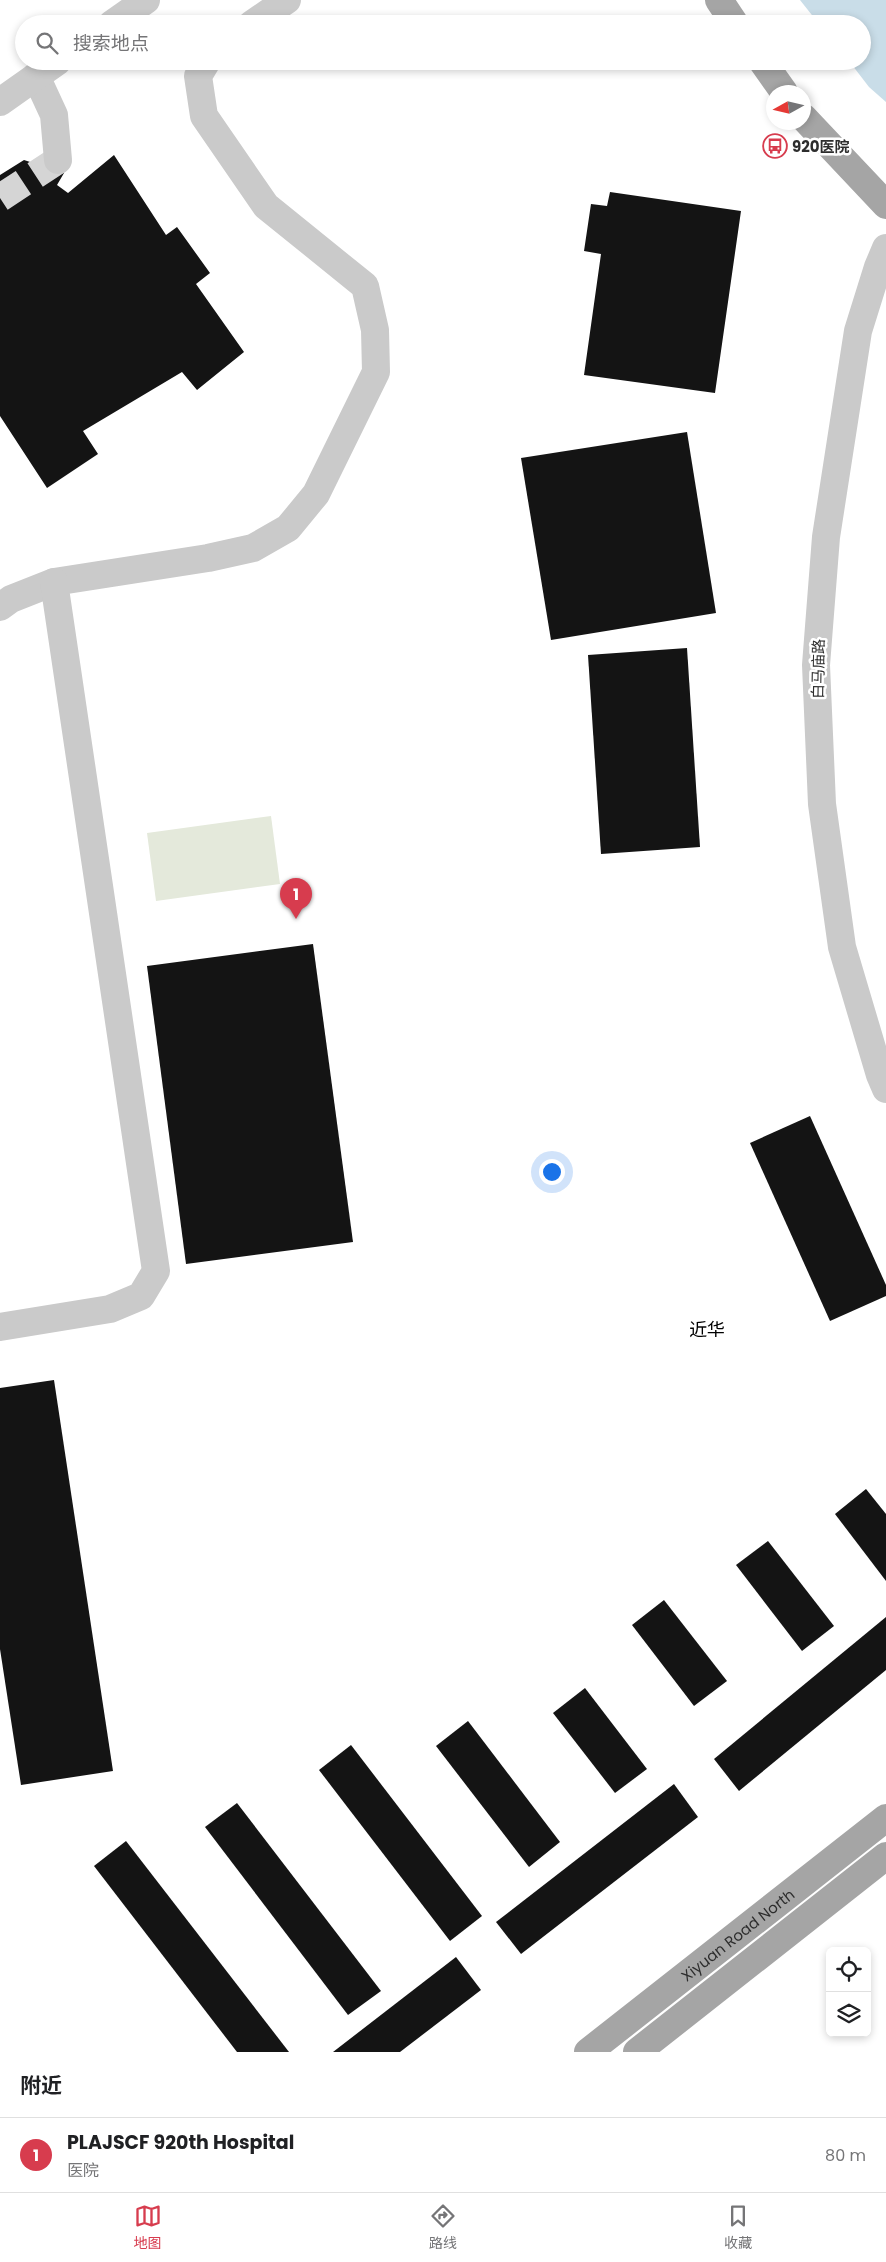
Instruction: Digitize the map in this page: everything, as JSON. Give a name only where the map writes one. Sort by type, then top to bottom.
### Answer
[{"type":"main road","points":[[719,0],[729,15]]},
{"type":"main road","points":[[768,70],[779,85]]},
{"type":"main road","points":[[811,125],[886,205]]},
{"type":"main road","name":"Xiyuan Road North","points":[[588,2052],[886,1818]]},
{"type":"main road","name":"Xiyuan Road North","points":[[637,2052],[886,1856]]},
{"type":"street","points":[[125,15],[146,0]]},
{"type":"street","points":[[265,15],[287,0]]},
{"type":"street","points":[[0,102],[45,70]]},
{"type":"street","points":[[0,607],[11,599],[54,582],[208,558],[254,548],[288,528],[316,494],[376,372],[375,330],[365,286],[266,206],[204,116],[198,76],[202,70]]},
{"type":"street","points":[[36,76],[54,115],[58,160]]},
{"type":"street","name":"白马庙路","points":[[886,248],[858,331],[826,537],[816,665],[822,804],[842,947],[886,1090]]},
{"type":"street","points":[[0,1327],[110,1309],[141,1296],[156,1271],[54,582]]},
{"type":"shaded area","points":[[271,816],[280,884],[156,901],[147,833]]},
{"type":"water","points":[[800,0],[886,0],[886,102],[869,87],[856,70],[871,70],[871,15],[812,15]]},
{"type":"building","points":[[114,155],[166,235],[177,227],[210,273],[196,284],[244,352],[197,390],[182,372],[83,431],[98,454],[47,488],[0,416],[0,175],[24,160],[64,173],[57,185],[68,193]]},
{"type":"building","points":[[610,192],[741,211],[715,393],[584,375],[601,254],[584,251],[591,204],[607,206]]},
{"type":"building","points":[[687,432],[716,613],[551,640],[521,458]]},
{"type":"building","points":[[687,648],[700,847],[601,854],[588,655]]},
{"type":"building","points":[[313,944],[353,1242],[186,1264],[147,966]]},
{"type":"building","points":[[810,1116],[886,1285],[886,1296],[830,1321],[750,1143]]},
{"type":"building","points":[[54,1380],[113,1771],[21,1785],[0,1649],[0,1388]]},
{"type":"building","points":[[866,1489],[886,1514],[886,1581],[835,1514]]},
{"type":"building","points":[[768,1541],[834,1626],[802,1651],[736,1565]]},
{"type":"building","points":[[664,1600],[727,1681],[694,1706],[632,1625]]},
{"type":"building","points":[[886,1617],[886,1670],[739,1791],[714,1759]]},
{"type":"building","points":[[585,1688],[647,1769],[615,1793],[553,1713]]},
{"type":"building","points":[[468,1721],[560,1842],[529,1867],[436,1746]]},
{"type":"building","points":[[351,1745],[482,1916],[450,1941],[319,1770]]},
{"type":"building","points":[[674,1784],[698,1817],[521,1954],[496,1922]]},
{"type":"building","points":[[237,1803],[381,1991],[348,2015],[205,1827]]},
{"type":"building","points":[[126,1841],[289,2052],[237,2052],[94,1866]]},
{"type":"building","points":[[456,1957],[481,1990],[400,2052],[333,2052]]},
{"type":"tunnel","points":[[0,198],[58,160]]},
{"type":"place","name":"920医院","points":[[775,146]]},
{"type":"place","name":"PLAJSCF 920th Hospital","points":[[296,919]]},
{"type":"district","name":"近华","points":[[707,1329]]}]
